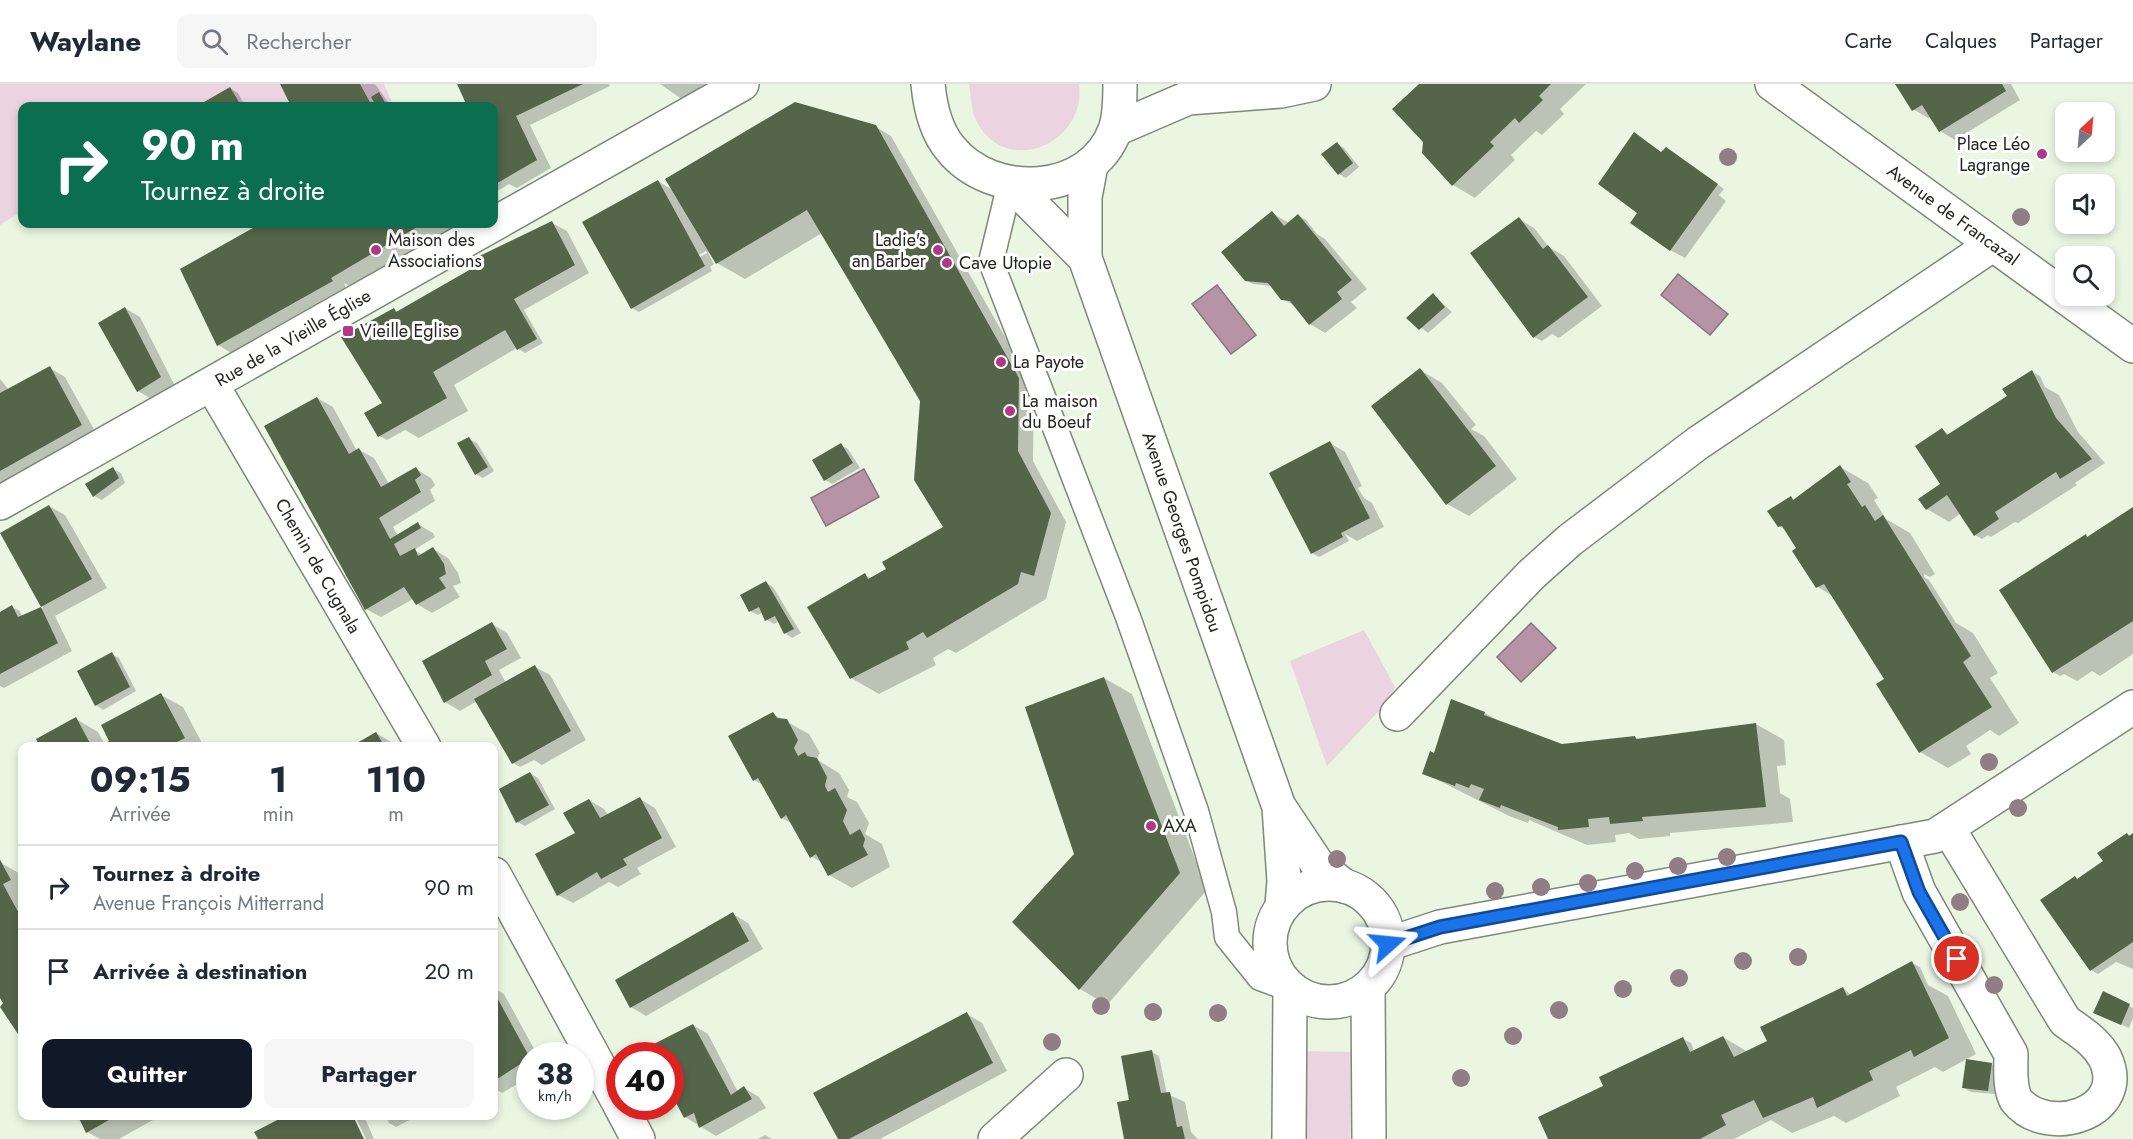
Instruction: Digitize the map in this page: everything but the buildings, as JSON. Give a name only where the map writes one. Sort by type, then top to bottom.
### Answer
[{"type":"street","name":"Rue de la Vieille Église","points":[[498,223],[742,84]]},
{"type":"street","points":[[920,89],[951,150],[982,173],[1010,183],[1041,184],[1066,179],[1090,165],[1106,147],[1116,129],[1120,84]]},
{"type":"street","points":[[1116,129],[1182,91],[1281,91],[1314,84]]},
{"type":"street","name":"Avenue de Francazal","points":[[1772,84],[2133,346]]},
{"type":"street","name":"Avenue Georges Pompidou","points":[[1090,165],[1085,197],[1085,258],[1279,807],[1318,865],[1344,886]]},
{"type":"street","name":"Avenue Georges Pompidou","points":[[1010,183],[1085,258]]},
{"type":"street","name":"Rue de la Vieille Église","points":[[0,503],[488,228]]},
{"type":"street","points":[[1397,714],[1532,574],[1569,540],[1698,443],[1992,245]]},
{"type":"street","name":"Chemin de Cugnala","points":[[212,385],[421,742]]},
{"type":"street","points":[[1388,944],[1440,927],[1935,836],[2133,707]]},
{"type":"street","name":"Avenue Georges Pompidou","points":[[1279,807],[1284,882],[1282,905]]},
{"type":"street","points":[[1901,842],[1919,892],[2011,1054],[2011,1079],[2015,1099],[2034,1120],[2055,1127],[2079,1123],[2094,1113],[2106,1094],[2109,1077],[2105,1059],[2092,1041],[2065,1021],[1948,828]]},
{"type":"street","points":[[498,881],[606,1080]]},
{"type":"street","points":[[1331,883],[1344,886],[1365,896],[1378,909],[1386,925],[1388,944],[1386,960],[1379,975],[1368,988],[1354,997],[1338,1002],[1321,1002],[1290,989],[1279,977],[1269,948],[1269,932],[1282,905],[1296,893],[1313,885],[1331,883]]},
{"type":"street","points":[[1368,988],[1369,1139]]},
{"type":"street","points":[[1289,1139],[1290,989]]},
{"type":"street","points":[[995,1139],[1066,1075]]},
{"type":"street","points":[[628,1120],[638,1139]]},
{"type":"lane","points":[[1010,183],[991,262],[1128,617],[1196,811],[1224,912],[1227,937],[1260,978],[1290,989]]},
{"type":"shaded area","points":[[0,84],[384,84],[392,102],[239,102],[230,87],[203,102],[18,102],[18,214],[0,225]]},
{"type":"shaded area","points":[[969,84],[1079,84],[1078,105],[1071,123],[1058,137],[1043,146],[1025,150],[1008,148],[991,140],[978,124],[973,110]]},
{"type":"shaded area","points":[[1678,274],[1728,314],[1710,335],[1661,295]]},
{"type":"shaded area","points":[[1217,285],[1256,335],[1231,354],[1192,304]]},
{"type":"shaded area","points":[[864,469],[879,497],[826,526],[811,498]]},
{"type":"shaded area","points":[[1531,623],[1556,648],[1521,682],[1497,657]]},
{"type":"shaded area","points":[[1364,630],[1395,687],[1390,699],[1327,766],[1290,661]]},
{"type":"shaded area","points":[[1300,1051],[1351,1052],[1350,1139],[1300,1139]]},
{"type":"place","name":"Place Léo Lagrange","points":[[2042,154]]},
{"type":"place","name":"Maison des Associations","points":[[376,250]]},
{"type":"place","name":"Ladie's an Barber","points":[[938,250]]},
{"type":"place","name":"Cave Utopie","points":[[947,263]]},
{"type":"place","name":"Vieille Eglise","points":[[348,331]]},
{"type":"place","name":"La Payote","points":[[1001,362]]},
{"type":"place","name":"La maison du Boeuf","points":[[1010,411]]},
{"type":"place","name":"AXA","points":[[1151,826]]},
{"type":"route","points":[[1388,944],[1440,927],[1901,842],[1919,892],[1957,959]]}]
